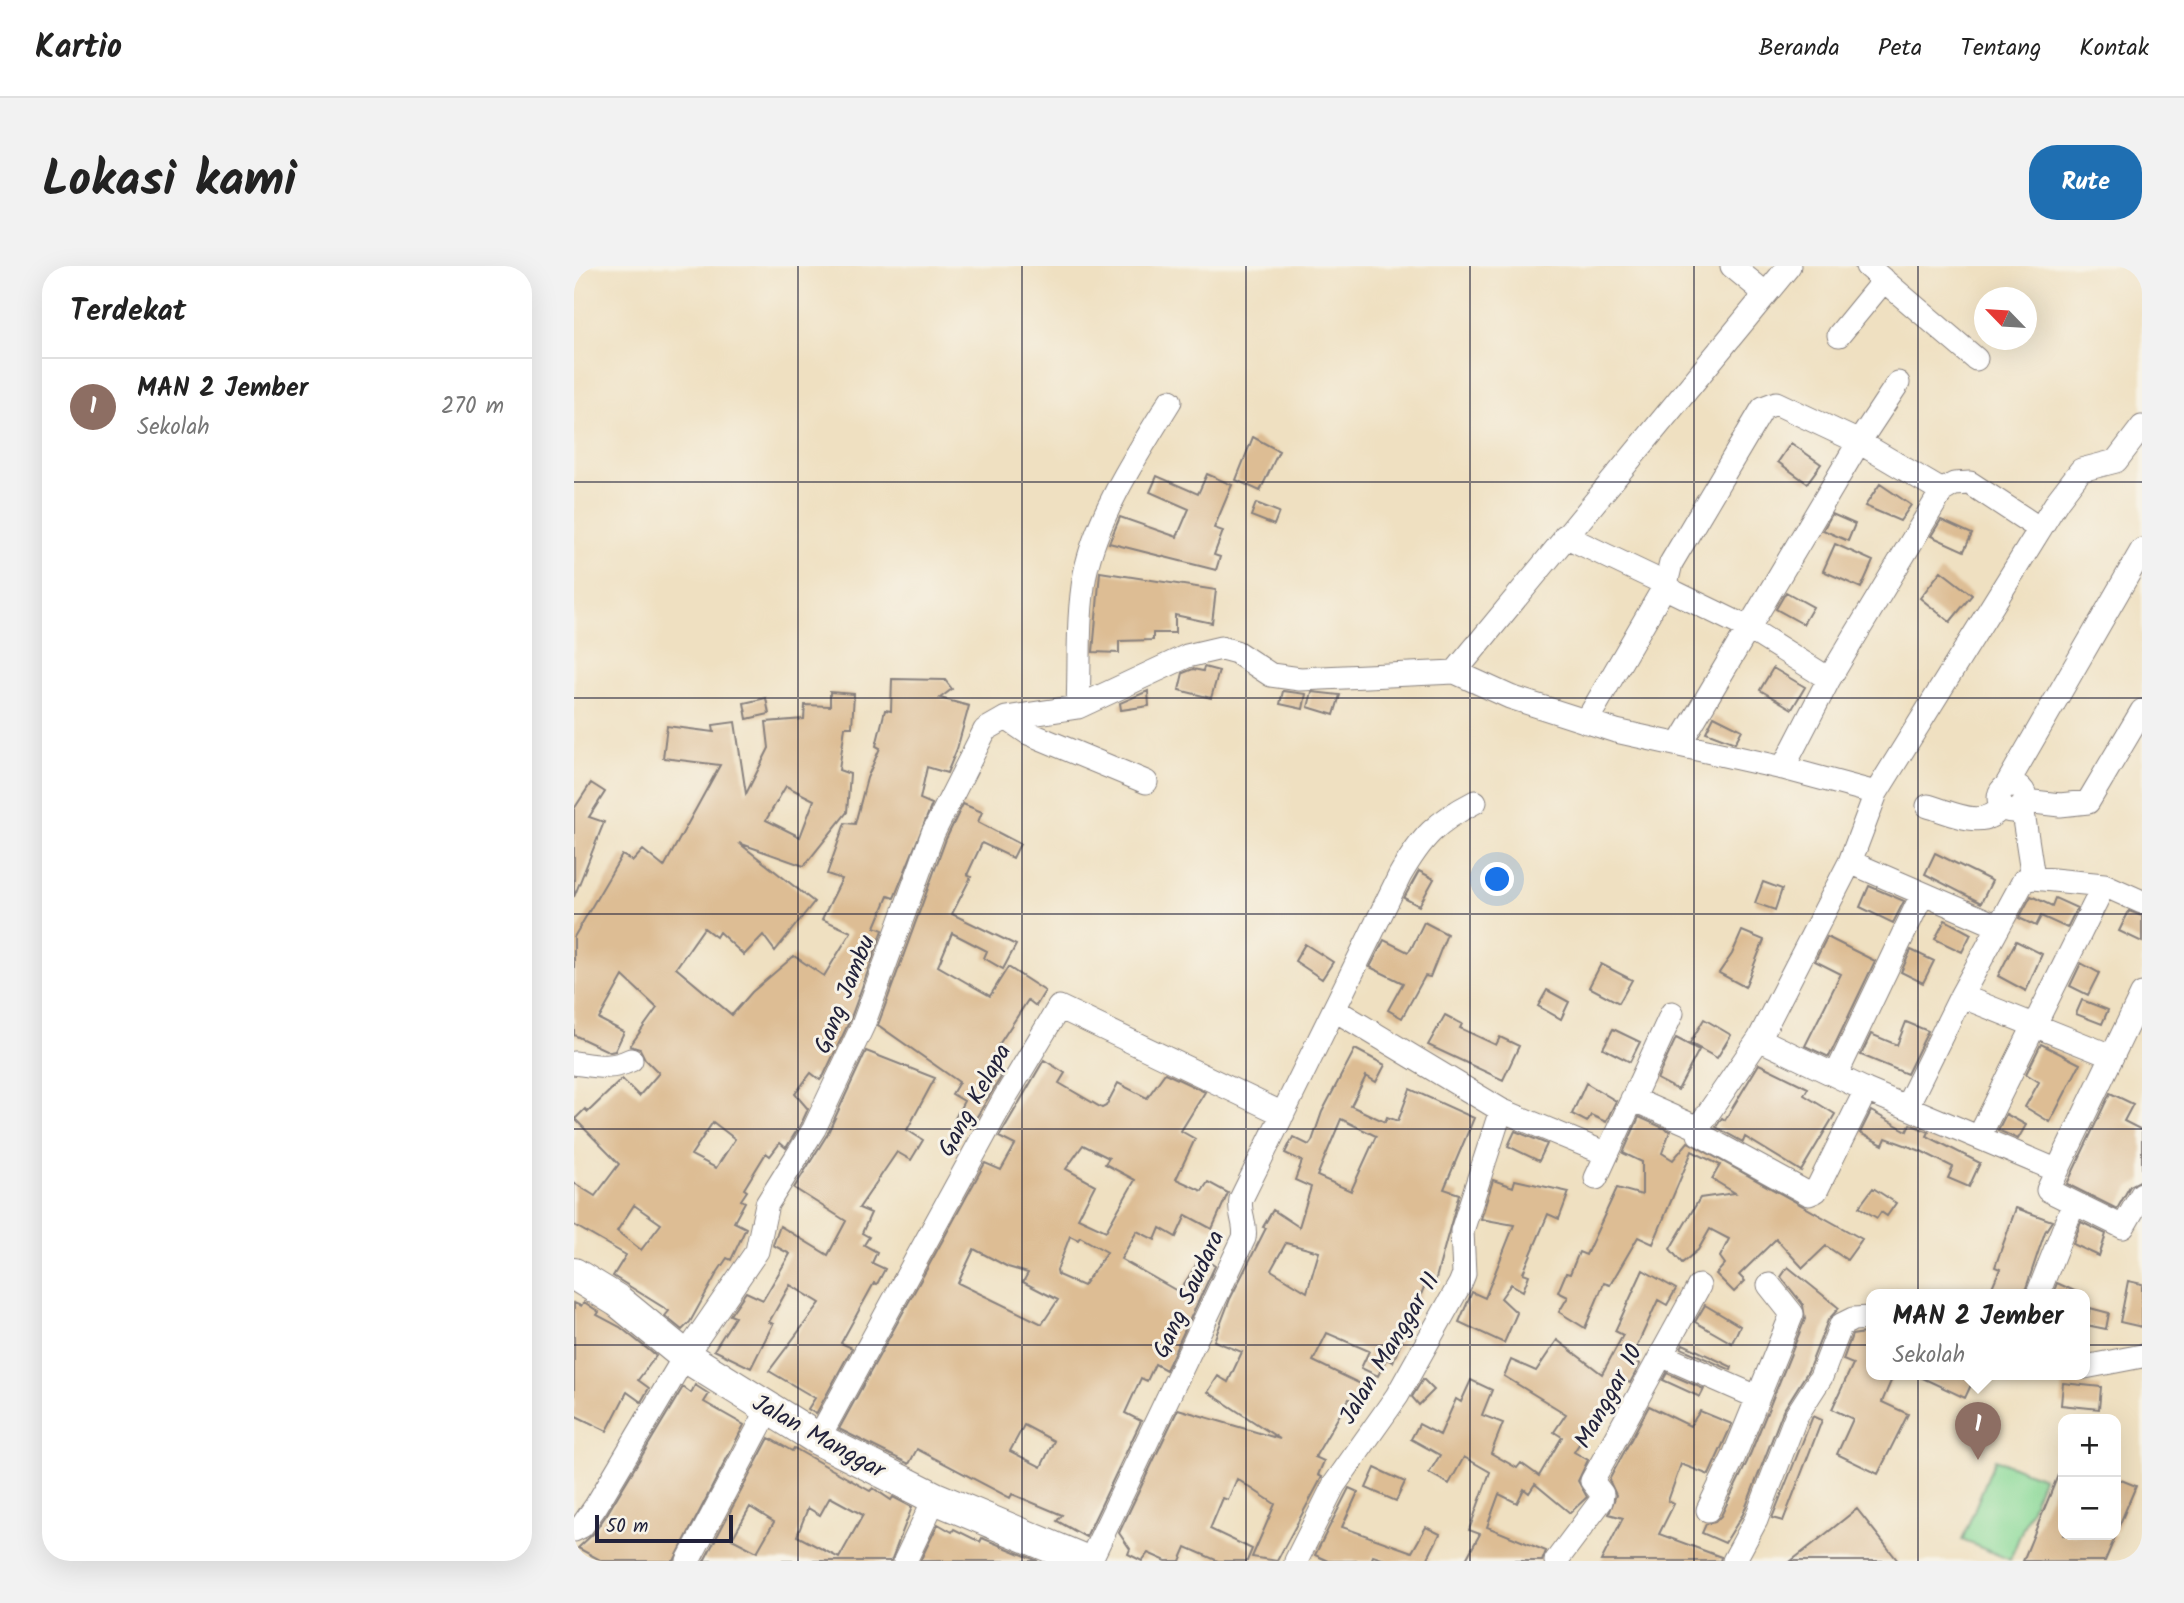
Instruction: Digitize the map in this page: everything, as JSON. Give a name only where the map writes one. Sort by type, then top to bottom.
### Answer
[{"type":"main road","name":"Jalan Manggar","points":[[574,1274],[618,1301],[685,1356],[818,1440],[935,1498],[1088,1561]]},
{"type":"street","points":[[1732,266],[1766,294]]},
{"type":"street","points":[[1455,671],[1789,266]]},
{"type":"street","points":[[1839,335],[1875,273],[1976,359]]},
{"type":"street","points":[[1679,745],[1859,442],[1898,383]]},
{"type":"street","points":[[1078,701],[1080,612],[1085,572],[1103,523],[1131,466],[1170,401]]},
{"type":"street","points":[[1586,722],[1666,584],[1671,563],[1767,405],[1776,403],[1859,442],[1942,491]]},
{"type":"street","points":[[1866,1090],[1813,1193],[1809,1194],[1699,1134],[1698,1128],[1759,1039],[1850,862],[1873,799],[2040,528],[2081,470],[2116,461],[2142,427]]},
{"type":"street","points":[[1783,768],[1829,679],[1942,491],[1954,484],[1969,483],[2040,528]]},
{"type":"street","points":[[1565,536],[1666,584],[1674,592],[1748,628],[1829,679]]},
{"type":"street","points":[[1928,806],[1983,819],[1996,815],[2014,800],[2140,558]]},
{"type":"street","points":[[1006,718],[1078,701],[1187,656],[1221,648],[1236,652],[1271,675],[1300,679],[1455,671],[1510,697],[1586,722],[1783,768],[1873,799]]},
{"type":"street","points":[[2014,800],[2060,805],[2088,802],[2142,711]]},
{"type":"street","points":[[1006,718],[1028,733],[1146,782]]},
{"type":"street","name":"Gang Jambu","points":[[574,1530],[582,1526],[596,1506],[685,1356],[757,1251],[767,1204],[814,1129],[863,1025],[933,833],[985,730],[1006,718]]},
{"type":"street","points":[[1907,1106],[1998,926],[2029,879],[2014,800]]},
{"type":"street","name":"Gang Saudara","points":[[1088,1561],[1238,1252],[1246,1229],[1241,1199],[1420,841],[1443,818],[1475,802]]},
{"type":"street","points":[[1850,862],[1998,926]]},
{"type":"street","points":[[2029,879],[2104,885],[2142,902]]},
{"type":"street","points":[[1979,1137],[2104,885]]},
{"type":"street","points":[[1836,1075],[1923,895]]},
{"type":"street","points":[[2142,994],[2048,1190],[2073,1205],[2123,1227],[2142,1194]]},
{"type":"street","points":[[1961,996],[2112,1056]]},
{"type":"street","name":"Gang Kelapa","points":[[818,1440],[1004,1098],[1059,1007],[1283,1114]]},
{"type":"street","points":[[1335,1010],[1501,1110],[1607,1154]]},
{"type":"street","points":[[1596,1178],[1672,1013]]},
{"type":"street","points":[[1759,1039],[1866,1090],[2056,1170]]},
{"type":"street","points":[[574,1063],[603,1068],[617,1067],[631,1060]]},
{"type":"street","points":[[1632,1098],[1698,1128]]},
{"type":"street","name":"Jalan Manggar 11","points":[[1296,1561],[1334,1485],[1397,1396],[1460,1284],[1464,1274],[1462,1231],[1501,1110]]},
{"type":"street","points":[[2040,1289],[2073,1205]]},
{"type":"street","points":[[1707,1510],[1733,1459],[1792,1312],[1769,1285]]},
{"type":"street","name":"Manggar 10","points":[[1556,1561],[1601,1502],[1602,1494],[1592,1480],[1699,1286]]},
{"type":"street","points":[[1734,1561],[1756,1520],[1796,1416],[1821,1377],[1841,1325],[1853,1319],[1866,1318]]},
{"type":"street","points":[[1661,1355],[1757,1397]]},
{"type":"street","points":[[2090,1366],[2142,1356]]},
{"type":"street","points":[[688,1561],[768,1410]]},
{"type":"street","points":[[905,1561],[935,1498]]},
{"type":"green space","points":[[1995,1459],[2043,1478],[2010,1560],[1962,1540]]},
{"type":"building","points":[[1253,437],[1279,451],[1260,491],[1236,480]]},
{"type":"building","points":[[1791,443],[1821,464],[1807,483],[1778,462]]},
{"type":"building","points":[[1207,474],[1232,485],[1214,528],[1223,531],[1214,555],[1220,557],[1216,570],[1109,543],[1120,517],[1177,537],[1189,509],[1150,492],[1157,476],[1198,494]]},
{"type":"building","points":[[1880,484],[1911,505],[1900,521],[1865,506]]},
{"type":"building","points":[[1256,503],[1279,512],[1274,525],[1251,516]]},
{"type":"building","points":[[1832,514],[1855,524],[1848,541],[1823,530]]},
{"type":"building","points":[[1941,520],[1972,534],[1964,551],[1931,536]]},
{"type":"building","points":[[1835,544],[1873,561],[1861,588],[1823,571]]},
{"type":"building","points":[[1941,571],[1972,595],[1950,622],[1920,598]]},
{"type":"building","points":[[1100,572],[1216,590],[1212,623],[1175,615],[1175,633],[1153,633],[1153,640],[1119,641],[1119,653],[1093,652]]},
{"type":"building","points":[[1786,592],[1813,607],[1803,624],[1776,609]]},
{"type":"building","points":[[1204,667],[1219,671],[1211,698],[1179,690],[1183,673],[1193,669],[1203,671]]},
{"type":"building","points":[[1773,668],[1805,687],[1792,709],[1760,690]]},
{"type":"building","points":[[892,679],[945,680],[952,689],[940,698],[969,706],[947,773],[927,767],[920,799],[932,804],[894,898],[888,896],[875,927],[883,930],[850,1020],[824,1075],[820,1080],[811,1073],[795,1094],[808,1109],[802,1122],[786,1148],[780,1143],[770,1156],[766,1153],[744,1189],[747,1191],[741,1200],[745,1202],[734,1222],[746,1228],[731,1260],[727,1258],[690,1322],[682,1330],[665,1316],[669,1311],[613,1276],[626,1255],[574,1225],[574,1183],[595,1196],[619,1164],[575,1119],[585,1109],[588,1112],[622,1079],[639,1096],[659,1073],[645,1059],[640,1049],[630,1046],[657,1008],[623,976],[599,1019],[624,1032],[615,1051],[610,1052],[574,1035],[574,937],[622,855],[633,861],[643,850],[664,867],[720,765],[663,758],[667,726],[714,732],[713,725],[735,722],[746,794],[769,748],[766,722],[804,719],[805,705],[830,706],[830,692],[854,694],[852,727],[845,727],[839,770],[850,774],[847,812],[804,866],[739,843],[814,902],[775,951],[763,935],[744,955],[719,932],[716,937],[704,928],[676,968],[732,1015],[752,992],[794,956],[824,976],[851,932],[822,919],[842,879],[827,874],[845,823],[855,824],[867,778],[880,748],[876,746],[885,710],[891,711]],"holes":[[[786,786],[814,800],[800,837],[766,820]],[[713,1122],[735,1139],[716,1168],[691,1155]],[[634,1205],[661,1224],[641,1250],[617,1231]]]},
{"type":"building","points":[[1148,691],[1149,706],[1121,710],[1120,703]]},
{"type":"building","points":[[1283,691],[1306,694],[1303,709],[1280,704]]},
{"type":"building","points":[[1312,692],[1340,695],[1334,715],[1308,707]]},
{"type":"building","points":[[766,698],[769,714],[747,719],[744,703]]},
{"type":"building","points":[[1714,716],[1742,730],[1735,743],[1706,732]]},
{"type":"building","points":[[591,783],[605,792],[589,817],[604,822],[574,897],[574,809]]},
{"type":"building","points":[[963,804],[982,812],[978,822],[1020,844],[1013,858],[982,843],[967,875],[971,877],[952,914],[1016,945],[1003,969],[984,958],[987,951],[952,933],[938,966],[990,996],[1008,967],[1045,991],[1036,1006],[1028,1000],[996,1049],[987,1068],[1001,1077],[970,1128],[954,1120],[964,1101],[952,1094],[959,1082],[878,1025],[946,839]]},
{"type":"building","points":[[1935,853],[1992,881],[1981,903],[1925,874]]},
{"type":"building","points":[[1419,871],[1434,879],[1419,906],[1404,898]]},
{"type":"building","points":[[1763,882],[1782,889],[1775,910],[1755,903]]},
{"type":"building","points":[[1869,886],[1904,901],[1893,923],[1860,907]]},
{"type":"building","points":[[2031,896],[2052,906],[2055,898],[2077,908],[2067,928],[2041,916],[2036,926],[2019,918]]},
{"type":"building","points":[[2129,911],[2142,916],[2142,942],[2119,931]]},
{"type":"building","points":[[1945,920],[1971,934],[1962,952],[1935,939]]},
{"type":"building","points":[[1424,922],[1447,934],[1430,977],[1425,976],[1402,1018],[1388,1010],[1403,983],[1370,967],[1384,940],[1408,952]]},
{"type":"building","points":[[1742,931],[1764,940],[1745,987],[1719,973],[1732,954]]},
{"type":"building","points":[[1827,937],[1875,961],[1829,1057],[1805,1046],[1841,974],[1815,961]]},
{"type":"building","points":[[2016,941],[2042,954],[2026,991],[1998,976]]},
{"type":"building","points":[[1305,944],[1333,962],[1322,979],[1295,961]]},
{"type":"building","points":[[1911,950],[1934,961],[1923,983],[1901,972]]},
{"type":"building","points":[[2081,963],[2099,973],[2088,995],[2070,986]]},
{"type":"building","points":[[1601,964],[1632,980],[1619,1003],[1589,987]]},
{"type":"building","points":[[1547,990],[1569,1002],[1561,1019],[1538,1006]]},
{"type":"building","points":[[2082,1000],[2108,1010],[2102,1024],[2076,1014]]},
{"type":"building","points":[[1445,1015],[1462,1024],[1460,1028],[1496,1045],[1500,1037],[1519,1046],[1503,1080],[1428,1045]]},
{"type":"building","points":[[1704,1019],[1731,1035],[1717,1058],[1690,1043]]},
{"type":"building","points":[[1906,1022],[1928,1031],[1907,1074],[1861,1055],[1871,1034],[1897,1045]]},
{"type":"building","points":[[1613,1029],[1640,1042],[1630,1062],[1603,1048]]},
{"type":"building","points":[[1676,1038],[1699,1050],[1678,1090],[1657,1079]]},
{"type":"building","points":[[2041,1044],[2080,1064],[2050,1122],[2025,1107],[2039,1082],[2026,1074]]},
{"type":"building","points":[[1355,1049],[1385,1065],[1376,1082],[1366,1076],[1351,1106],[1385,1122],[1387,1117],[1398,1121],[1410,1089],[1474,1118],[1444,1189],[1459,1194],[1435,1282],[1427,1280],[1393,1362],[1386,1359],[1378,1376],[1361,1368],[1369,1351],[1327,1333],[1313,1361],[1367,1387],[1359,1403],[1349,1399],[1315,1457],[1324,1461],[1318,1475],[1322,1477],[1277,1561],[1252,1557],[1275,1504],[1237,1479],[1228,1500],[1223,1498],[1210,1529],[1252,1549],[1247,1561],[1218,1561],[1186,1547],[1180,1561],[1166,1561],[1148,1553],[1142,1561],[1128,1554],[1130,1549],[1119,1533],[1178,1409],[1280,1439],[1208,1392],[1218,1376],[1228,1382],[1242,1352],[1214,1341],[1230,1299],[1273,1210],[1299,1227],[1311,1187],[1295,1180],[1302,1161],[1285,1153],[1293,1137],[1309,1145],[1322,1112]],"holes":[[[1341,1119],[1376,1136],[1351,1191],[1317,1176]],[[1286,1243],[1319,1252],[1307,1292],[1271,1270]]]},
{"type":"building","points":[[866,1051],[935,1078],[907,1130],[923,1140],[911,1160],[897,1152],[859,1208],[871,1213],[862,1233],[869,1237],[864,1245],[877,1252],[872,1263],[885,1269],[877,1284],[874,1283],[841,1343],[852,1348],[816,1414],[808,1409],[815,1398],[769,1371],[820,1303],[790,1285],[769,1322],[773,1324],[751,1368],[714,1350],[735,1317],[730,1315],[746,1292],[763,1300],[790,1254],[773,1245],[780,1226],[828,1255],[846,1221],[794,1188],[827,1135]]},
{"type":"building","points":[[1044,1060],[1065,1073],[1059,1083],[1102,1108],[1106,1106],[1118,1083],[1147,1098],[1165,1073],[1205,1092],[1181,1131],[1195,1139],[1176,1179],[1202,1191],[1208,1182],[1228,1193],[1212,1229],[1186,1215],[1176,1237],[1160,1228],[1155,1240],[1137,1231],[1121,1259],[1179,1292],[1201,1257],[1215,1266],[1166,1370],[1155,1364],[1147,1381],[1141,1378],[1125,1413],[1141,1421],[1086,1537],[1057,1521],[1062,1515],[1012,1494],[1010,1498],[917,1449],[909,1464],[839,1429],[985,1163],[1001,1170],[1015,1145],[999,1137]],"holes":[[[1083,1145],[1109,1158],[1105,1164],[1135,1180],[1106,1231],[1078,1218],[1095,1185],[1066,1169]],[[1070,1236],[1078,1240],[1080,1237],[1107,1252],[1083,1286],[1058,1275],[1057,1270]],[[974,1249],[1008,1267],[1028,1273],[1023,1282],[1058,1300],[1042,1324],[958,1283]],[[1024,1425],[1054,1441],[1041,1467],[1010,1451]]]},
{"type":"building","points":[[1759,1064],[1808,1088],[1804,1095],[1835,1114],[1801,1171],[1745,1137],[1743,1142],[1716,1127],[1722,1118],[1725,1120]]},
{"type":"building","points":[[1586,1083],[1616,1101],[1606,1122],[1591,1115],[1587,1122],[1572,1114]]},
{"type":"building","points":[[2110,1093],[2133,1104],[2124,1121],[2142,1130],[2142,1180],[2130,1186],[2117,1209],[2067,1184]]},
{"type":"building","points":[[1871,1111],[1907,1131],[1910,1124],[1929,1132],[1927,1136],[1980,1163],[1969,1187],[1948,1178],[1953,1167],[1921,1151],[1886,1138],[1883,1145],[1860,1133]]},
{"type":"building","points":[[2006,1114],[2026,1125],[2018,1139],[1998,1130]]},
{"type":"building","points":[[1639,1117],[1670,1131],[1662,1153],[1673,1160],[1688,1142],[1862,1239],[1847,1260],[1826,1246],[1803,1268],[1776,1239],[1739,1275],[1745,1281],[1734,1292],[1716,1274],[1725,1264],[1720,1257],[1729,1239],[1710,1229],[1698,1250],[1682,1263],[1670,1249],[1700,1198],[1735,1193],[1712,1179],[1720,1165],[1692,1151],[1653,1244],[1638,1237],[1610,1285],[1604,1283],[1585,1328],[1559,1312],[1568,1297],[1558,1292],[1566,1273],[1570,1274],[1579,1252],[1586,1255],[1617,1188],[1642,1195],[1642,1162],[1623,1153]]},
{"type":"building","points":[[1515,1131],[1547,1144],[1539,1161],[1508,1146]]},
{"type":"building","points":[[1493,1180],[1513,1187],[1515,1180],[1569,1192],[1559,1219],[1548,1214],[1523,1273],[1529,1275],[1523,1291],[1511,1284],[1501,1298],[1517,1313],[1504,1343],[1459,1322],[1472,1292],[1485,1298],[1514,1225],[1481,1219]]},
{"type":"building","points":[[1873,1188],[1896,1203],[1887,1216],[1881,1212],[1877,1218],[1859,1207]]},
{"type":"building","points":[[2016,1208],[2052,1221],[2045,1232],[2026,1289],[1991,1289],[2000,1269],[1995,1267]]},
{"type":"building","points":[[2081,1222],[2106,1234],[2099,1256],[2073,1244]]},
{"type":"building","points":[[1788,1267],[1839,1308],[1828,1320],[1808,1371],[1783,1411],[1743,1514],[1725,1543],[1702,1533],[1706,1524],[1715,1522],[1721,1516],[1747,1462],[1805,1319],[1803,1305],[1781,1277]]},
{"type":"building","points":[[1643,1270],[1676,1289],[1667,1305],[1658,1300],[1631,1359],[1640,1364],[1630,1383],[1621,1379],[1574,1452],[1588,1460],[1578,1481],[1587,1497],[1570,1513],[1535,1484],[1529,1493],[1524,1489],[1517,1503],[1499,1494],[1487,1527],[1546,1551],[1542,1561],[1465,1561],[1480,1534],[1469,1530],[1490,1472],[1464,1457],[1449,1484],[1429,1473],[1440,1455],[1411,1439],[1419,1424],[1440,1435],[1456,1399],[1461,1402],[1471,1380],[1492,1390],[1482,1415],[1503,1423],[1491,1453],[1517,1468],[1521,1463],[1539,1476],[1562,1437],[1554,1432],[1566,1414],[1504,1376],[1511,1360],[1536,1371],[1557,1340],[1602,1374],[1623,1335],[1615,1331]]},
{"type":"building","points":[[2128,1281],[2142,1284],[2142,1327],[2120,1322]]},
{"type":"building","points":[[2057,1283],[2070,1289],[2055,1289]]},
{"type":"building","points":[[584,1302],[599,1312],[597,1315],[620,1327],[656,1356],[638,1380],[649,1388],[641,1402],[627,1392],[607,1431],[574,1415],[574,1303],[581,1306]]},
{"type":"building","points":[[1705,1305],[1740,1326],[1732,1343],[1695,1322]]},
{"type":"building","points":[[2090,1308],[2109,1313],[2106,1329],[2090,1326]]},
{"type":"building","points":[[1866,1333],[1866,1380],[1891,1380],[1882,1402],[1908,1414],[1878,1474],[1837,1454],[1853,1419],[1832,1409],[1853,1364],[1843,1360],[1852,1335]]},
{"type":"building","points":[[1683,1344],[1732,1367],[1731,1370],[1681,1348]]},
{"type":"building","points":[[1667,1373],[1704,1389],[1700,1397],[1663,1380]]},
{"type":"building","points":[[1423,1379],[1434,1390],[1419,1405],[1412,1397]]},
{"type":"building","points":[[1927,1380],[1973,1380],[1965,1398]]},
{"type":"building","points":[[2063,1383],[2101,1387],[2099,1409],[2061,1405]]},
{"type":"building","points":[[695,1385],[709,1394],[704,1402],[744,1425],[674,1561],[602,1561],[578,1548],[593,1534],[607,1514],[683,1387],[691,1393]]},
{"type":"building","points":[[1649,1406],[1690,1426],[1700,1411],[1732,1424],[1709,1475],[1681,1464],[1668,1501],[1674,1504],[1659,1534],[1721,1557],[1720,1561],[1601,1561],[1623,1518],[1609,1514],[1616,1495],[1609,1480]]},
{"type":"building","points":[[1813,1416],[1822,1420],[1783,1521],[1772,1518]]},
{"type":"building","points":[[769,1438],[792,1451],[794,1448],[870,1491],[873,1488],[891,1500],[893,1497],[912,1507],[891,1561],[704,1561]],"holes":[[[830,1497],[863,1515],[839,1558],[797,1536],[808,1508],[820,1515]],[[750,1507],[774,1522],[757,1552],[732,1539]]]},
{"type":"building","points":[[1375,1468],[1405,1482],[1396,1501],[1366,1488]]},
{"type":"building","points":[[2058,1475],[2058,1540],[2114,1540],[2105,1561],[2023,1561]]},
{"type":"building","points":[[2121,1480],[2136,1486],[2121,1521]]},
{"type":"building","points":[[1349,1488],[1358,1492],[1342,1527],[1412,1552],[1426,1527],[1440,1534],[1428,1558],[1431,1561],[1388,1561],[1373,1556],[1371,1561],[1328,1561],[1315,1555]]},
{"type":"building","points":[[1857,1509],[1898,1561],[1791,1561],[1813,1544]]},
{"type":"building","points":[[938,1524],[952,1532],[954,1529],[980,1542],[982,1538],[1038,1561],[920,1561]]},
{"type":"place","name":"MAN 2 Jember","points":[[1978,1460]]}]
